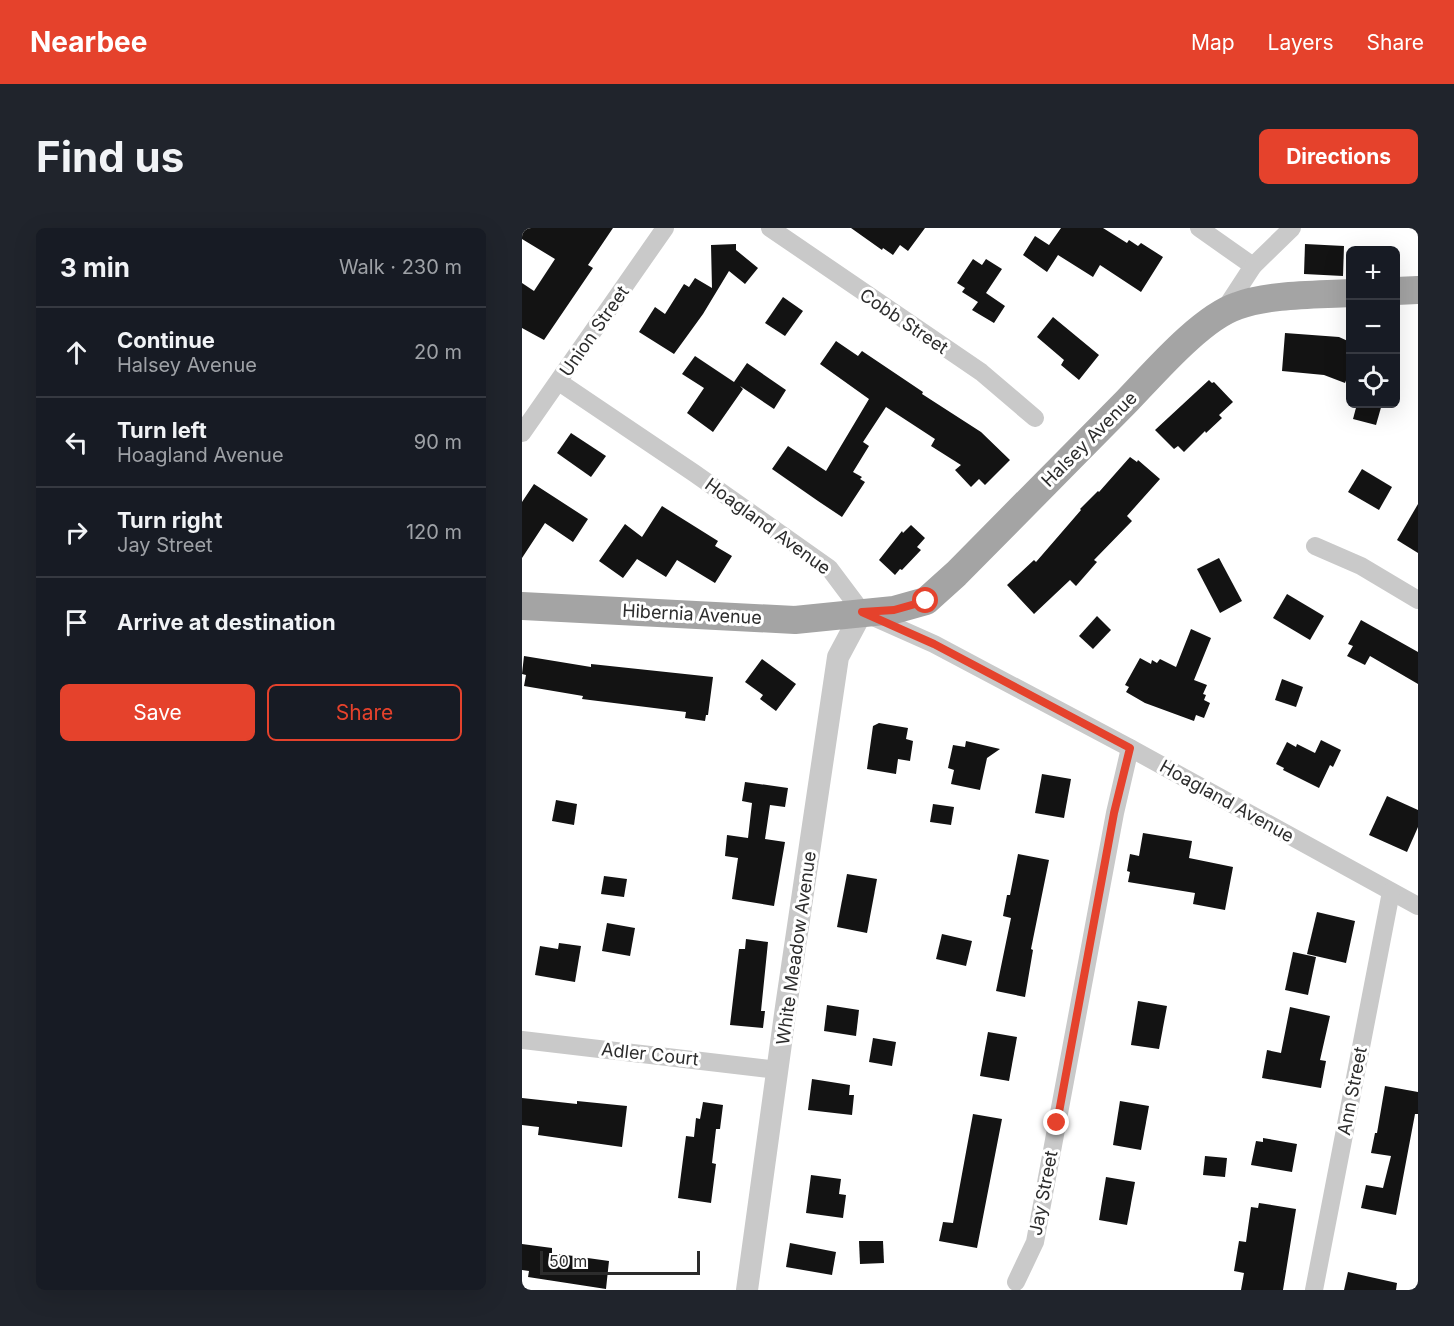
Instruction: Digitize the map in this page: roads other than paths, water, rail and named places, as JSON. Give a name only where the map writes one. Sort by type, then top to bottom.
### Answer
[{"type":"main road","points":[[1400,291],[1418,290]]},
{"type":"main road","points":[[1222,312],[1238,305],[1279,298],[1346,293]]},
{"type":"main road","name":"Halsey Avenue","points":[[862,612],[894,610],[926,601],[956,574],[1166,361],[1222,312]]},
{"type":"main road","name":"Hibernia Avenue","points":[[522,606],[795,620],[862,612]]},
{"type":"street","name":"Union Street","points":[[522,433],[665,228]]},
{"type":"street","name":"Cobb Street","points":[[770,228],[981,372],[1035,418]]},
{"type":"street","points":[[1199,228],[1253,266]]},
{"type":"street","name":"Halsey Avenue","points":[[1222,312],[1253,266],[1292,228]]},
{"type":"street","name":"Hoagland Avenue","points":[[559,382],[829,568],[862,612],[934,644],[1130,748],[1391,892],[1417,902]]},
{"type":"street","points":[[1315,546],[1360,566],[1418,600]]},
{"type":"street","name":"White Meadow Avenue","points":[[747,1290],[786,1006],[838,657],[862,612]]},
{"type":"street","name":"Jay Street","points":[[1016,1282],[1035,1242],[1114,813],[1130,748]]},
{"type":"street","name":"Ann Street","points":[[1314,1290],[1391,892]]},
{"type":"street","name":"Adler Court","points":[[522,1040],[778,1070]]}]
